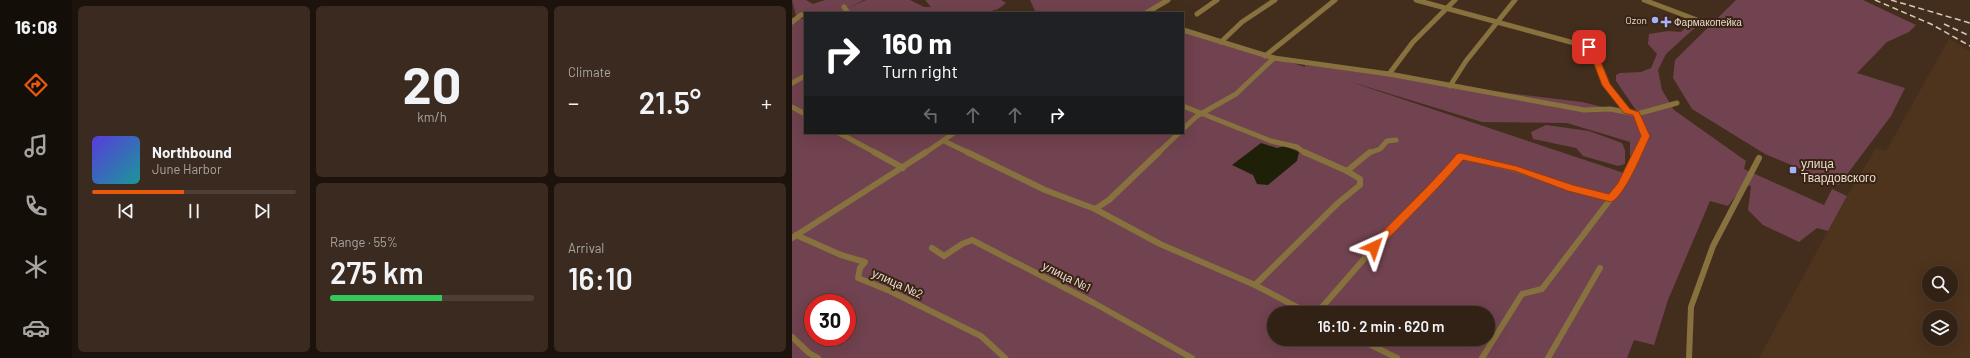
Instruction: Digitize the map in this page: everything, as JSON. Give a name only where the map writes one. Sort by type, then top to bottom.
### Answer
[{"type":"street","points":[[1148,12],[1168,0]]},
{"type":"street","points":[[1197,14],[1217,0]]},
{"type":"street","points":[[1221,42],[1242,22],[1274,0]]},
{"type":"street","points":[[1265,56],[1273,52],[1335,0]]},
{"type":"street","points":[[1416,0],[1589,47],[1592,50],[1606,85],[1627,111]]},
{"type":"street","points":[[1389,74],[1413,42],[1455,0]]},
{"type":"street","points":[[1450,86],[1466,61],[1515,0]]},
{"type":"street","points":[[1644,0],[1705,23]]},
{"type":"street","points":[[844,7],[847,12]]},
{"type":"street","points":[[792,22],[801,15]]},
{"type":"street","points":[[1184,30],[1274,58],[1389,74],[1584,110],[1610,109],[1637,114],[1677,104]]},
{"type":"street","points":[[1184,128],[1202,113],[1236,94],[1274,58]]},
{"type":"street","points":[[792,83],[804,77]]},
{"type":"street","points":[[1184,106],[1271,141],[1297,148],[1308,155],[1347,171],[1360,179],[1360,185],[1338,203],[1255,286]]},
{"type":"street","points":[[792,107],[804,113]]},
{"type":"street","points":[[1482,358],[1522,294],[1542,289],[1622,184],[1646,136],[1637,114]]},
{"type":"street","points":[[841,134],[903,168]]},
{"type":"street","points":[[794,237],[903,168],[953,134]]},
{"type":"street","points":[[1095,209],[1109,200],[1178,134]]},
{"type":"street","points":[[1347,171],[1371,151],[1380,149],[1387,141],[1396,140]]},
{"type":"street","points":[[944,141],[1045,190],[1095,209],[1160,244],[1255,286],[1294,306]]},
{"type":"street","points":[[1323,306],[1383,236],[1426,192],[1438,183],[1460,156],[1516,169],[1571,188],[1611,198]]},
{"type":"street","points":[[1690,358],[1691,307],[1713,246],[1759,158]]},
{"type":"street","name":"улица №2","points":[[794,237],[840,255],[865,262],[860,268],[858,278],[890,291],[981,336],[1005,358]]},
{"type":"street","name":"улица №1","points":[[932,248],[944,256],[962,244],[972,240],[1094,303],[1192,358]]},
{"type":"street","points":[[1548,358],[1600,268]]},
{"type":"street","points":[[792,337],[818,358]]},
{"type":"street","points":[[1373,346],[1397,358]]},
{"type":"shaded area","points":[[792,0],[806,0],[813,4],[825,0],[864,0],[847,8],[866,0],[910,0],[924,7],[931,7],[925,0],[1001,0],[1006,3],[998,9],[988,12],[804,12],[804,17],[796,16]]},
{"type":"shaded area","points":[[1030,0],[1167,0],[1149,12],[1036,12]]},
{"type":"shaded area","points":[[1736,0],[1863,0],[1916,25],[1909,32],[1887,42],[1857,73],[1905,88],[1891,116],[1839,185],[1765,154],[1692,109],[1673,78],[1675,60]]},
{"type":"shaded area","points":[[792,18],[804,19],[804,134],[1184,134],[1184,27],[1305,67],[1305,65],[1398,73],[1451,86],[1582,102],[1640,116],[1616,81],[1616,75],[1620,73],[1641,72],[1651,68],[1657,54],[1648,44],[1649,34],[1668,31],[1681,32],[1692,21],[1700,23],[1666,54],[1658,70],[1662,90],[1674,110],[1746,161],[1744,169],[1824,205],[1832,189],[1847,196],[1828,231],[1817,228],[1799,242],[1763,225],[1748,210],[1751,186],[1744,185],[1728,206],[1710,201],[1668,300],[1654,345],[1634,340],[1627,358],[792,358]],"holes":[[[1348,81],[1482,122],[1567,123],[1630,142],[1630,175]]]},
{"type":"shaded area","points":[[1949,39],[1970,51],[1970,358],[1759,358],[1847,196],[1876,148],[1886,151]]},
{"type":"shaded area","points":[[1546,125],[1589,131],[1622,143],[1625,150],[1625,164],[1618,166],[1583,156],[1576,148],[1533,139],[1531,132]]},
{"type":"shaded area","points":[[1261,143],[1277,148],[1285,146],[1299,152],[1297,161],[1268,185],[1257,184],[1253,175],[1232,165]]},
{"type":"railway","points":[[1875,0],[1931,24],[1970,46]]},
{"type":"railway","points":[[1891,0],[1970,23]]},
{"type":"railway","points":[[1944,24],[1970,36]]},
{"type":"place","name":"Ozon","points":[[1655,20]]},
{"type":"place","name":"Фармакопейка","points":[[1666,22]]},
{"type":"place","name":"улица Твардовского","points":[[1793,170]]},
{"type":"route","points":[[1374,247],[1426,192],[1438,183],[1460,156],[1516,169],[1571,188],[1611,198],[1622,184],[1646,136],[1637,114],[1627,111],[1606,85],[1592,50],[1589,47]]}]
